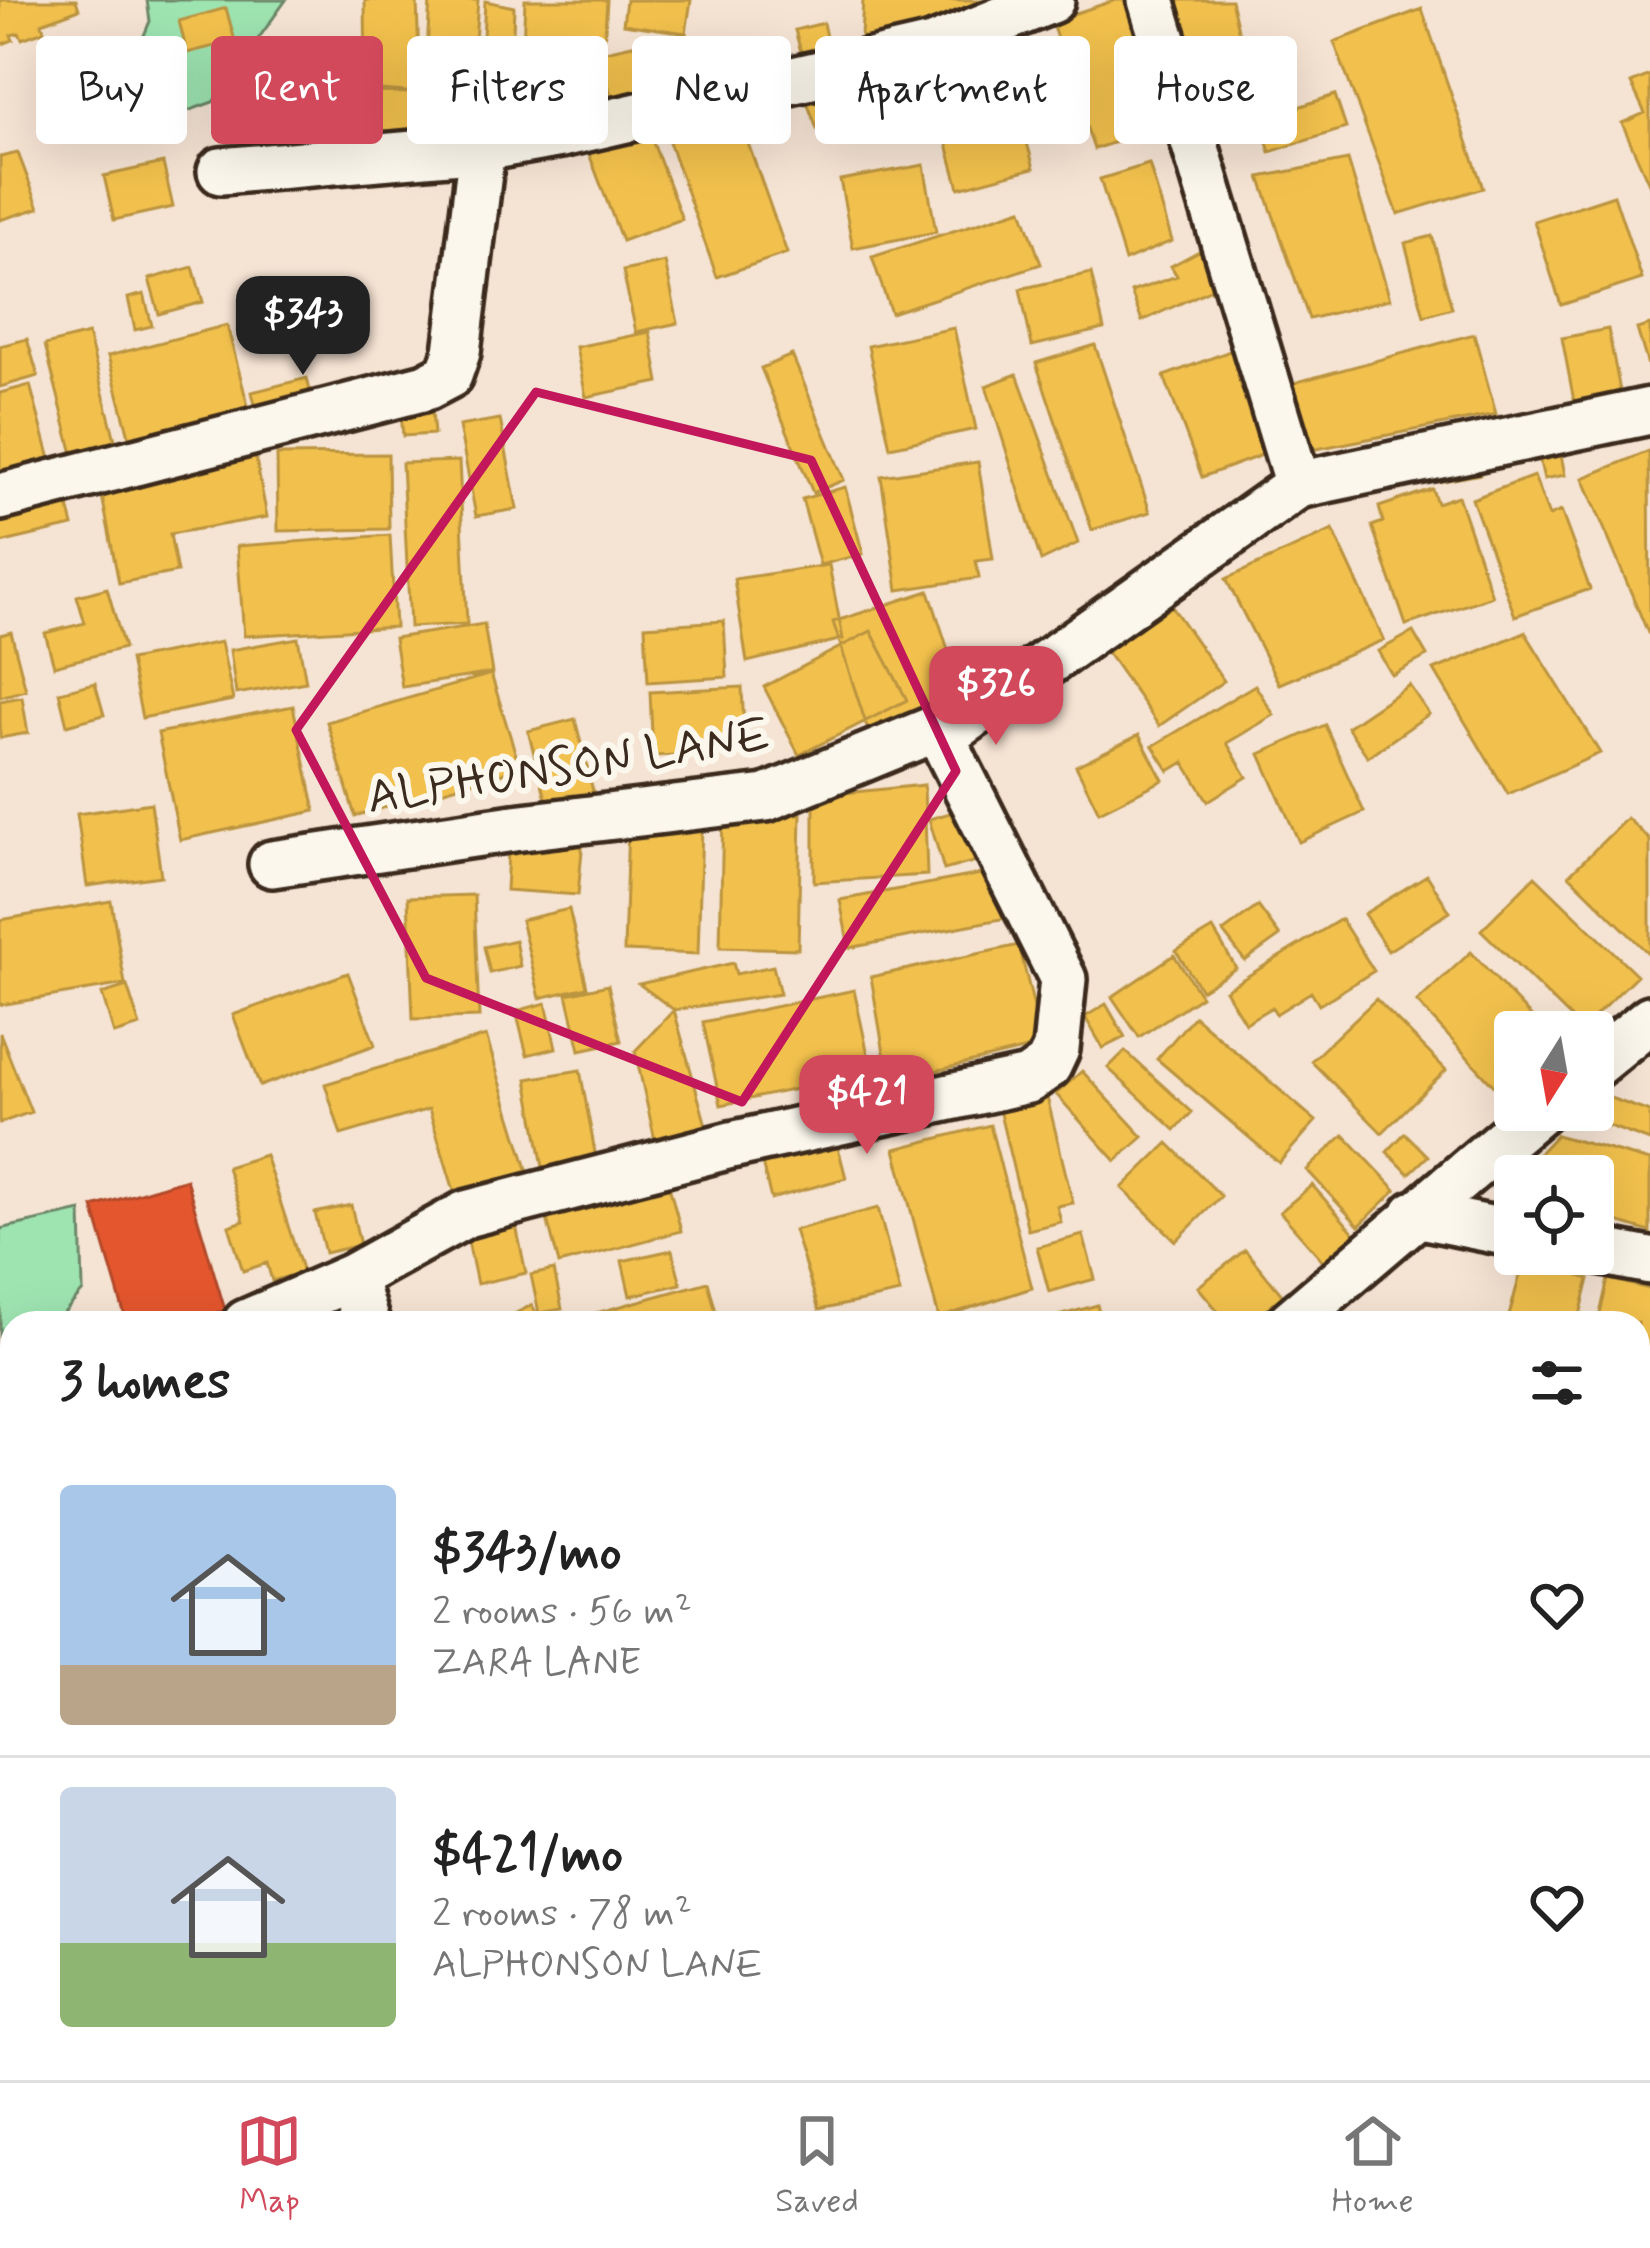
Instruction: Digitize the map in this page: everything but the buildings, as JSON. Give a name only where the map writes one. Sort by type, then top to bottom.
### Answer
[{"type":"street","points":[[221,171],[482,148],[561,134],[932,48],[1051,0]]},
{"type":"street","points":[[1150,0],[1298,485]]},
{"type":"street","points":[[0,496],[334,412],[426,387],[448,375],[457,352],[482,148]]},
{"type":"street","name":"ALPHONSON LANE","points":[[272,864],[514,828],[766,798],[937,728],[959,725],[1298,485],[1650,411]]},
{"type":"street","points":[[274,1311],[352,1277],[466,1214],[731,1145],[1028,1080],[1048,1066],[1056,1049],[1063,979],[937,728]]},
{"type":"street","points":[[1614,1049],[1650,1019]]},
{"type":"street","points":[[1304,1311],[1515,1131]]},
{"type":"street","points":[[1415,1214],[1494,1230]]},
{"type":"street","points":[[1614,1254],[1650,1261]]},
{"type":"street","points":[[352,1277],[362,1311]]},
{"type":"highlighted area","points":[[536,392],[811,460],[956,771],[742,1102],[426,978],[296,730]]},
{"type":"green space","points":[[147,0],[286,0],[260,36],[211,36],[211,103],[187,111],[187,36],[144,36],[150,21]]},
{"type":"green space","points":[[81,1211],[83,1291],[66,1311],[0,1311],[0,1229]]}]
